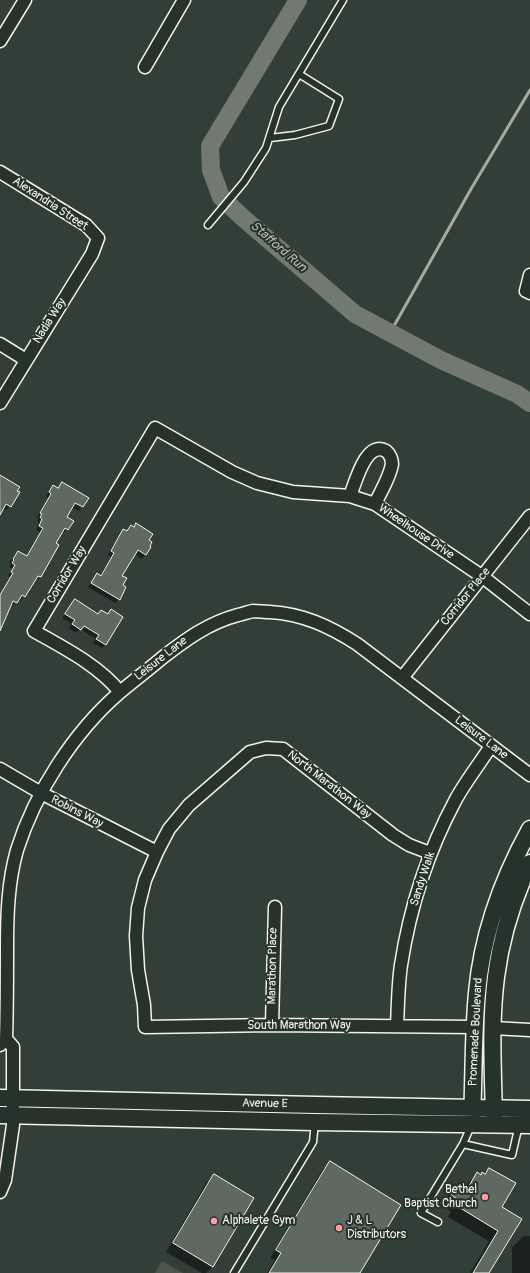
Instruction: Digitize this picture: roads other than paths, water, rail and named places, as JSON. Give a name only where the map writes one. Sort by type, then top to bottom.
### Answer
[{"type":"street","points":[[0,41],[25,0]]},
{"type":"street","points":[[145,67],[179,2]]},
{"type":"street","name":"Alexandria Street","points":[[0,172],[86,224],[98,238]]},
{"type":"street","name":"Nadia Way","points":[[0,403],[92,254],[98,238]]},
{"type":"street","points":[[528,292],[530,275]]},
{"type":"street","points":[[0,344],[26,360]]},
{"type":"street","name":"Wheelhouse Drive","points":[[155,428],[232,472],[257,483],[293,492],[350,496],[375,504],[483,577],[530,614]]},
{"type":"street","name":"Corridor Way","points":[[120,692],[111,681],[97,669],[34,631],[155,428]]},
{"type":"street","points":[[350,496],[364,461],[371,452],[379,449],[386,451],[391,457],[392,464],[375,504]]},
{"type":"street","name":"Corridor Place","points":[[402,678],[530,516]]},
{"type":"street","name":"Leisure Lane","points":[[0,1192],[5,1180],[7,1098],[13,1047],[3,1042],[4,902],[17,851],[28,821],[41,793],[63,757],[80,734],[120,692],[184,640],[206,627],[253,611],[301,617],[334,629],[357,644],[530,775]]},
{"type":"street","name":"Sandy Walk","points":[[397,1026],[401,966],[410,920],[430,853],[457,798],[492,746]]},
{"type":"street","name":"North Marathon Way","points":[[144,1005],[138,970],[136,936],[138,908],[145,880],[169,829],[189,805],[250,752],[266,748],[283,749],[393,835],[409,846],[430,853]]},
{"type":"street","name":"Robins Way","points":[[0,768],[41,793],[157,852]]},
{"type":"street","name":"Promenade Boulevard","points":[[472,1125],[477,993],[483,955],[488,932],[504,882],[530,829]]},
{"type":"street","name":"Promenade Boulevard","points":[[494,1125],[493,1028],[496,979],[499,958],[512,908],[530,864]]},
{"type":"street","name":"Marathon Place","points":[[272,1025],[275,907]]},
{"type":"street","points":[[483,955],[499,958]]},
{"type":"street","name":"South Marathon Way","points":[[144,1005],[145,1027],[272,1025],[476,1027]]},
{"type":"street","points":[[493,1028],[530,1030]]},
{"type":"street","name":"Avenue E","points":[[7,1098],[530,1109]]},
{"type":"street","points":[[315,1122],[316,1105]]},
{"type":"street","name":"Avenue E","points":[[7,1116],[525,1125]]},
{"type":"lane","points":[[208,225],[244,182],[266,148],[279,107],[343,0]]},
{"type":"lane","points":[[270,138],[295,135],[329,126],[339,98],[299,74]]},
{"type":"lane","points":[[234,1273],[313,1142],[315,1122]]},
{"type":"lane","points":[[438,1222],[421,1213],[463,1144],[472,1125]]},
{"type":"lane","points":[[463,1144],[512,1155],[525,1125]]},
{"type":"waterway","name":"Stafford Run","points":[[298,0],[210,146],[211,170],[221,197],[242,217],[355,314],[441,360],[517,394],[530,403]]},
{"type":"waterway","points":[[390,333],[471,189],[530,90]]},
{"type":"place","name":"Bethel Baptist Church","points":[[485,1197]]},
{"type":"place","name":"Alphalete Gym","points":[[214,1221]]},
{"type":"place","name":"J & L Distributors","points":[[339,1228]]}]
